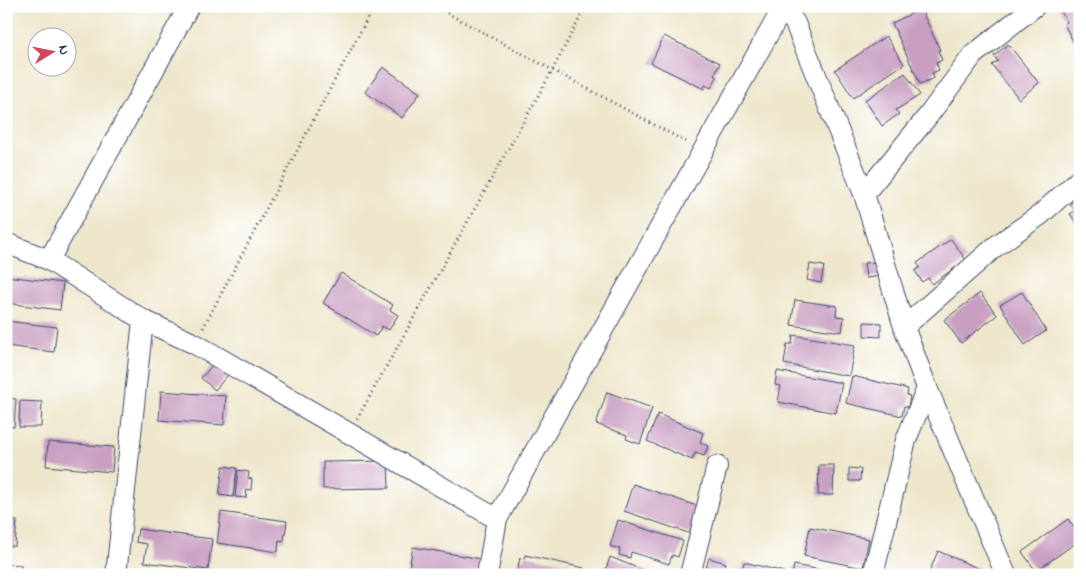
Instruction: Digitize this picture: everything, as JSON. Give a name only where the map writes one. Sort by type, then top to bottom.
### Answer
[{"type":"street","points":[[48,260],[189,6]]},
{"type":"street","points":[[864,194],[928,116],[973,55],[1035,6]]},
{"type":"street","points":[[487,575],[498,519],[783,7],[795,23],[864,194],[904,327],[927,388],[1006,575]]},
{"type":"street","points":[[904,327],[996,246],[1040,215],[1080,178]]},
{"type":"street","points":[[6,243],[48,260],[143,320],[195,344],[498,519]]},
{"type":"street","points":[[116,575],[143,320]]},
{"type":"street","points":[[873,575],[906,440],[927,388]]},
{"type":"street","points":[[690,575],[718,466]]},
{"type":"path","points":[[195,344],[374,6]]},
{"type":"path","points":[[434,6],[703,151]]},
{"type":"path","points":[[348,433],[552,71],[586,6]]},
{"type":"building","points":[[1058,6],[1080,6],[1080,45],[1076,47],[1064,24],[1067,22]]},
{"type":"building","points":[[921,9],[940,50],[938,51],[942,60],[936,63],[939,70],[932,73],[934,78],[920,84],[892,23]]},
{"type":"building","points":[[664,36],[720,63],[714,75],[717,77],[711,88],[705,85],[704,89],[651,63]]},
{"type":"building","points":[[886,36],[904,64],[853,98],[835,70]]},
{"type":"building","points":[[1008,44],[1039,83],[1019,99],[992,65],[998,61],[994,56]]},
{"type":"building","points":[[383,67],[420,93],[402,118],[365,92]]},
{"type":"building","points":[[905,73],[920,95],[896,110],[899,114],[882,126],[865,100]]},
{"type":"building","points":[[1080,197],[1080,228],[1070,214],[1075,210],[1070,204]]},
{"type":"building","points":[[951,239],[966,260],[932,284],[928,278],[922,282],[915,271],[920,267],[917,263]]},
{"type":"building","points":[[881,262],[882,276],[866,278],[864,263]]},
{"type":"building","points":[[810,264],[824,266],[821,283],[807,280]]},
{"type":"building","points":[[341,273],[393,305],[390,310],[398,315],[389,330],[382,326],[376,336],[323,303]]},
{"type":"building","points":[[6,276],[63,283],[60,310],[6,303]]},
{"type":"building","points":[[1022,292],[1046,331],[1025,345],[1000,305]]},
{"type":"building","points":[[980,293],[997,315],[961,343],[944,320]]},
{"type":"building","points":[[795,300],[837,306],[836,316],[844,317],[842,332],[791,325]]},
{"type":"building","points":[[6,321],[57,327],[54,352],[6,346]]},
{"type":"building","points":[[864,322],[881,323],[881,337],[864,336]]},
{"type":"building","points":[[793,335],[855,345],[849,376],[784,364],[787,344],[792,344]]},
{"type":"building","points":[[214,363],[228,375],[215,390],[201,378]]},
{"type":"building","points":[[777,371],[842,383],[836,413],[778,402],[781,386],[775,385]]},
{"type":"building","points":[[852,376],[908,389],[907,395],[910,396],[908,407],[904,406],[902,416],[846,403]]},
{"type":"building","points":[[161,391],[226,396],[224,425],[159,420]]},
{"type":"building","points":[[607,392],[652,408],[640,444],[626,439],[627,435],[596,424]]},
{"type":"building","points":[[6,398],[16,399],[14,427],[6,426]]},
{"type":"building","points":[[20,401],[42,402],[41,427],[19,427]]},
{"type":"building","points":[[658,414],[703,433],[700,442],[708,446],[704,456],[695,453],[692,460],[647,441]]},
{"type":"building","points":[[48,442],[114,447],[112,472],[46,466]]},
{"type":"building","points":[[388,461],[389,488],[323,489],[323,462]]},
{"type":"building","points":[[819,465],[834,465],[833,495],[818,495]]},
{"type":"building","points":[[223,466],[237,468],[233,497],[219,495]]},
{"type":"building","points":[[849,468],[861,469],[860,481],[849,481]]},
{"type":"building","points":[[238,470],[249,472],[248,478],[252,479],[251,490],[247,489],[246,498],[235,497]]},
{"type":"building","points":[[633,484],[700,507],[691,534],[624,511]]},
{"type":"building","points":[[221,512],[287,521],[284,541],[279,540],[278,552],[217,543]]},
{"type":"building","points":[[1068,519],[1080,536],[1080,540],[1036,571],[1022,552]]},
{"type":"building","points":[[6,520],[17,521],[15,546],[6,546]]},
{"type":"building","points":[[618,520],[683,541],[678,557],[672,555],[669,564],[631,552],[630,558],[619,555],[620,549],[610,546]]},
{"type":"building","points":[[810,527],[869,539],[863,568],[804,556]]},
{"type":"building","points":[[138,529],[212,539],[208,570],[144,562],[147,544],[136,542]]},
{"type":"building","points":[[413,547],[481,559],[478,575],[418,575],[408,573]]},
{"type":"building","points":[[938,551],[994,575],[928,575]]},
{"type":"building","points":[[525,555],[584,568],[583,570],[590,572],[589,575],[520,575],[521,572],[517,571],[520,558],[524,559]]},
{"type":"building","points":[[610,557],[648,572],[647,575],[604,575]]},
{"type":"building","points":[[709,558],[726,563],[723,575],[704,575]]},
{"type":"building","points":[[744,562],[784,572],[783,575],[736,575],[737,569],[742,570]]},
{"type":"building","points":[[6,564],[21,565],[20,575],[6,575]]},
{"type":"building","points":[[794,565],[842,574],[792,575]]}]
